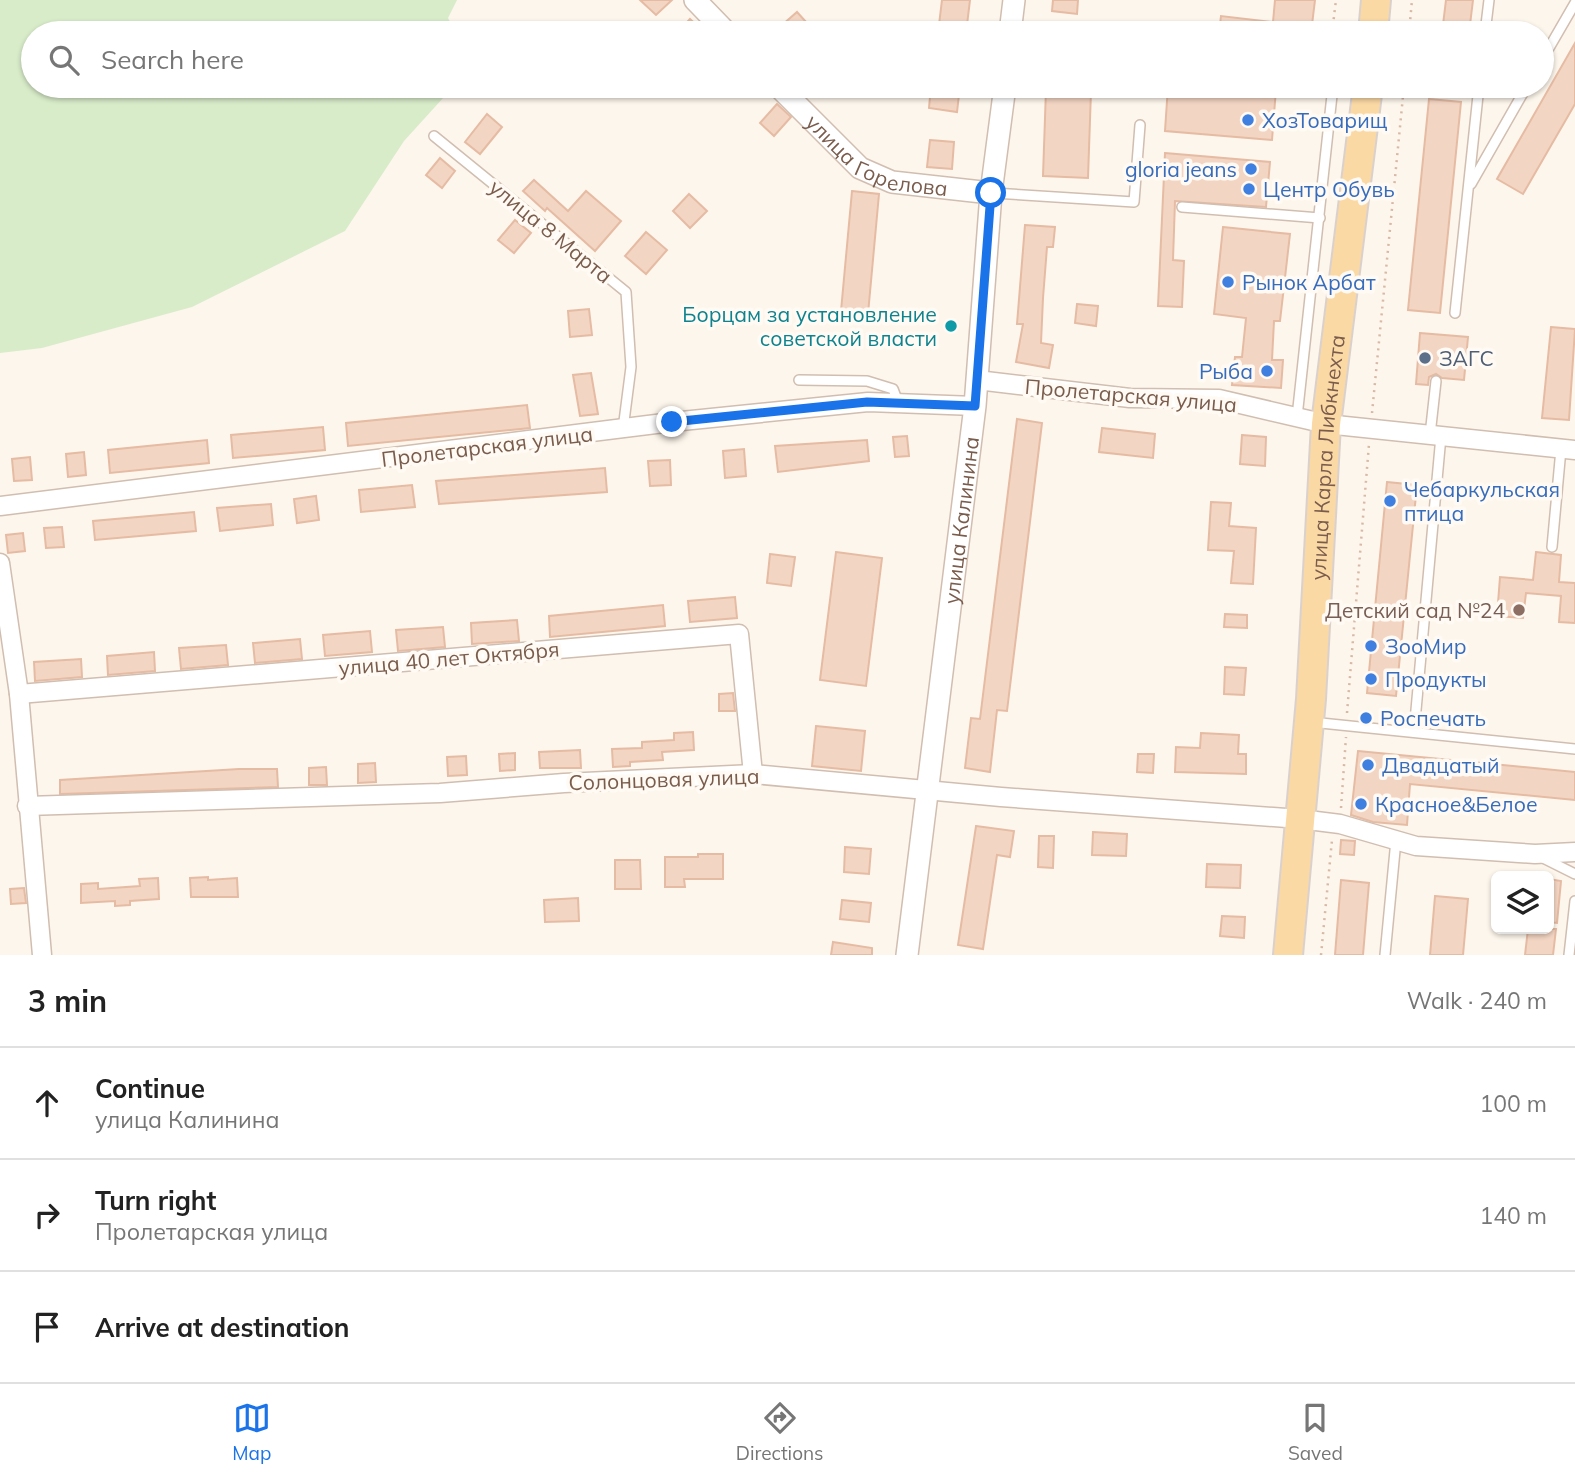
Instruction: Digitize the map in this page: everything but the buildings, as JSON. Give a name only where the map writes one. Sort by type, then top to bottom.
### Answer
[{"type":"main road","points":[[1374,21],[1376,0]]},
{"type":"main road","name":"улица Карла Либкнехта","points":[[1288,955],[1309,722],[1326,424],[1367,98]]},
{"type":"street","points":[[695,0],[715,21]]},
{"type":"street","points":[[1011,21],[1014,0]]},
{"type":"street","name":"улица Горелова","points":[[790,98],[860,168],[892,182],[991,193]]},
{"type":"street","name":"улица Калинина","points":[[907,955],[975,406],[991,193],[1003,98]]},
{"type":"street","name":"Пролетарская улица","points":[[977,380],[1130,398],[1219,399],[1326,424],[1568,449]]},
{"type":"street","name":"Пролетарская улица","points":[[0,506],[623,429],[867,402],[975,406]]},
{"type":"street","points":[[0,564],[19,694],[42,955]]},
{"type":"street","name":"улица 40 лет Октября","points":[[19,694],[739,634],[753,774]]},
{"type":"street","name":"Солонцовая улица","points":[[27,806],[439,793],[564,783],[753,774],[927,788],[1001,797],[1300,819],[1340,824],[1416,846],[1535,854],[1575,852]]},
{"type":"lane","points":[[1486,21],[1489,0]]},
{"type":"lane","points":[[1554,39],[1575,3]]},
{"type":"lane","points":[[1297,417],[1332,98]]},
{"type":"lane","points":[[1455,313],[1478,98]]},
{"type":"lane","points":[[1468,190],[1520,98]]},
{"type":"lane","points":[[991,193],[1133,202],[1140,125]]},
{"type":"lane","name":"улица 8 Марта","points":[[434,136],[626,292],[631,367],[623,429]]},
{"type":"lane","points":[[1182,207],[1320,218]]},
{"type":"lane","points":[[799,380],[867,381],[893,389],[898,402]]},
{"type":"lane","points":[[1414,732],[1435,436],[1436,381]]},
{"type":"lane","points":[[1552,547],[1568,449]]},
{"type":"lane","points":[[1309,722],[1575,749]]},
{"type":"lane","points":[[1385,955],[1396,840]]},
{"type":"lane","points":[[1535,854],[1575,874]]},
{"type":"lane","points":[[1569,955],[1575,901]]},
{"type":"path","points":[[1333,21],[1336,0]]},
{"type":"path","points":[[1410,21],[1412,0]]},
{"type":"path","points":[[1321,955],[1332,838],[1340,824],[1371,429],[1403,98]]},
{"type":"green space","points":[[0,0],[457,0],[448,18],[450,21],[21,21],[21,98],[443,98],[404,141],[345,231],[192,307],[42,348],[0,353]]},
{"type":"place","name":"ХозТоварищ","points":[[1248,120]]},
{"type":"place","name":"gloria jeans","points":[[1251,169]]},
{"type":"place","name":"Центр Обувь","points":[[1249,189]]},
{"type":"place","name":"Рынок Арбат","points":[[1228,282]]},
{"type":"place","name":"Борцам за установление советской власти","points":[[951,326]]},
{"type":"place","name":"ЗАГС","points":[[1425,358]]},
{"type":"place","name":"Рыба","points":[[1267,371]]},
{"type":"place","name":"Чебаркульская птица","points":[[1390,501]]},
{"type":"place","name":"Детский сад №24","points":[[1519,610]]},
{"type":"place","name":"ЗооМир","points":[[1371,646]]},
{"type":"place","name":"Продукты","points":[[1371,679]]},
{"type":"place","name":"Роспечать","points":[[1366,718]]},
{"type":"place","name":"Двадцатый","points":[[1368,765]]},
{"type":"place","name":"Красное&Белое","points":[[1361,804]]},
{"type":"route","points":[[672,422],[867,402],[975,406],[991,193]]}]
